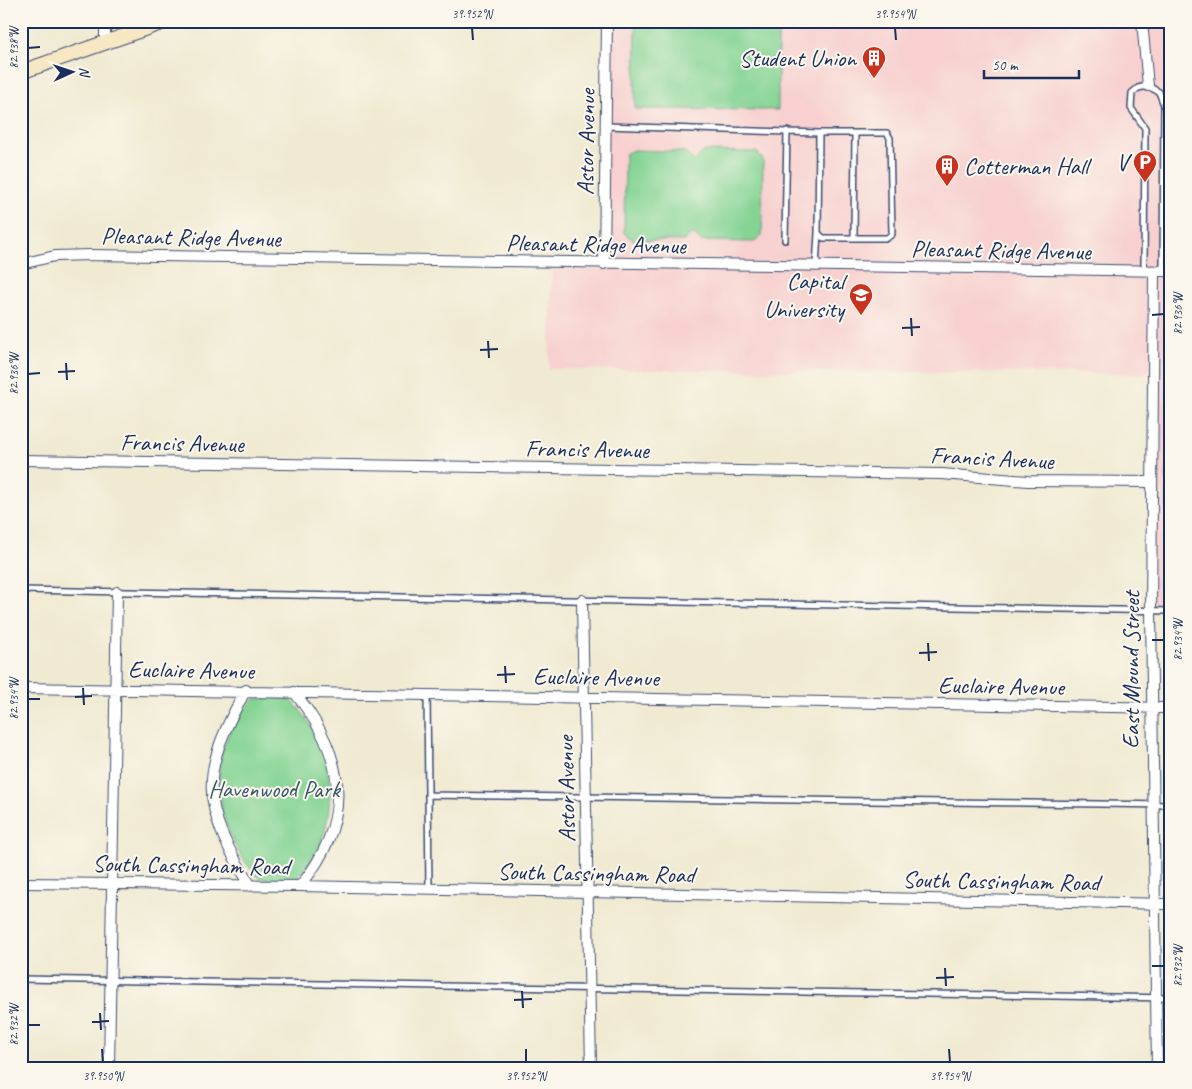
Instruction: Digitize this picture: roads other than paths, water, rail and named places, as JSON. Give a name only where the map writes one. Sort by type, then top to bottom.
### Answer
[{"type":"main road","points":[[21,72],[167,21]]},
{"type":"street","points":[[105,21],[105,43]]},
{"type":"street","name":"Astor Avenue","points":[[604,264],[607,21]]},
{"type":"street","points":[[1142,21],[1148,86]]},
{"type":"street","name":"Pleasant Ridge Avenue","points":[[21,264],[55,256],[90,255],[1158,271]]},
{"type":"street","name":"East Mound Street","points":[[1157,1068],[1151,708],[1151,482],[1158,271]]},
{"type":"street","name":"Francis Avenue","points":[[21,460],[942,474],[1037,481],[1151,482]]},
{"type":"street","points":[[109,1068],[117,592]]},
{"type":"street","name":"Astor Avenue","points":[[582,600],[591,1068]]},
{"type":"street","name":"Euclaire Avenue","points":[[21,688],[246,690],[1171,708]]},
{"type":"street","points":[[246,690],[220,738],[215,755],[212,790],[217,825],[224,842],[251,886]]},
{"type":"street","points":[[294,692],[325,737],[332,753],[337,790],[333,824],[328,842],[320,858],[300,886]]},
{"type":"street","name":"South Cassingham Road","points":[[21,883],[300,886],[1171,904]]},
{"type":"lane","points":[[1148,86],[1159,92],[1164,105],[1158,271],[1145,128],[1132,108],[1132,93],[1138,88],[1148,86]]},
{"type":"lane","points":[[606,126],[819,133],[887,133],[890,138],[892,234],[887,238],[824,238],[818,233]]},
{"type":"lane","points":[[785,240],[787,131]]},
{"type":"lane","points":[[854,238],[855,132]]},
{"type":"lane","points":[[816,267],[819,133]]},
{"type":"lane","points":[[21,590],[1171,611]]},
{"type":"lane","points":[[427,694],[429,889]]},
{"type":"lane","points":[[428,795],[1171,805]]},
{"type":"lane","points":[[21,979],[1171,998]]},
{"type":"place","name":"Student Union","points":[[874,79]]},
{"type":"place","name":"V","points":[[1145,183]]},
{"type":"place","name":"Cotterman Hall","points":[[947,187]]},
{"type":"place","name":"Capital University","points":[[861,316]]},
{"type":"park label","name":"Havenwood Park","points":[[274,789]]}]
